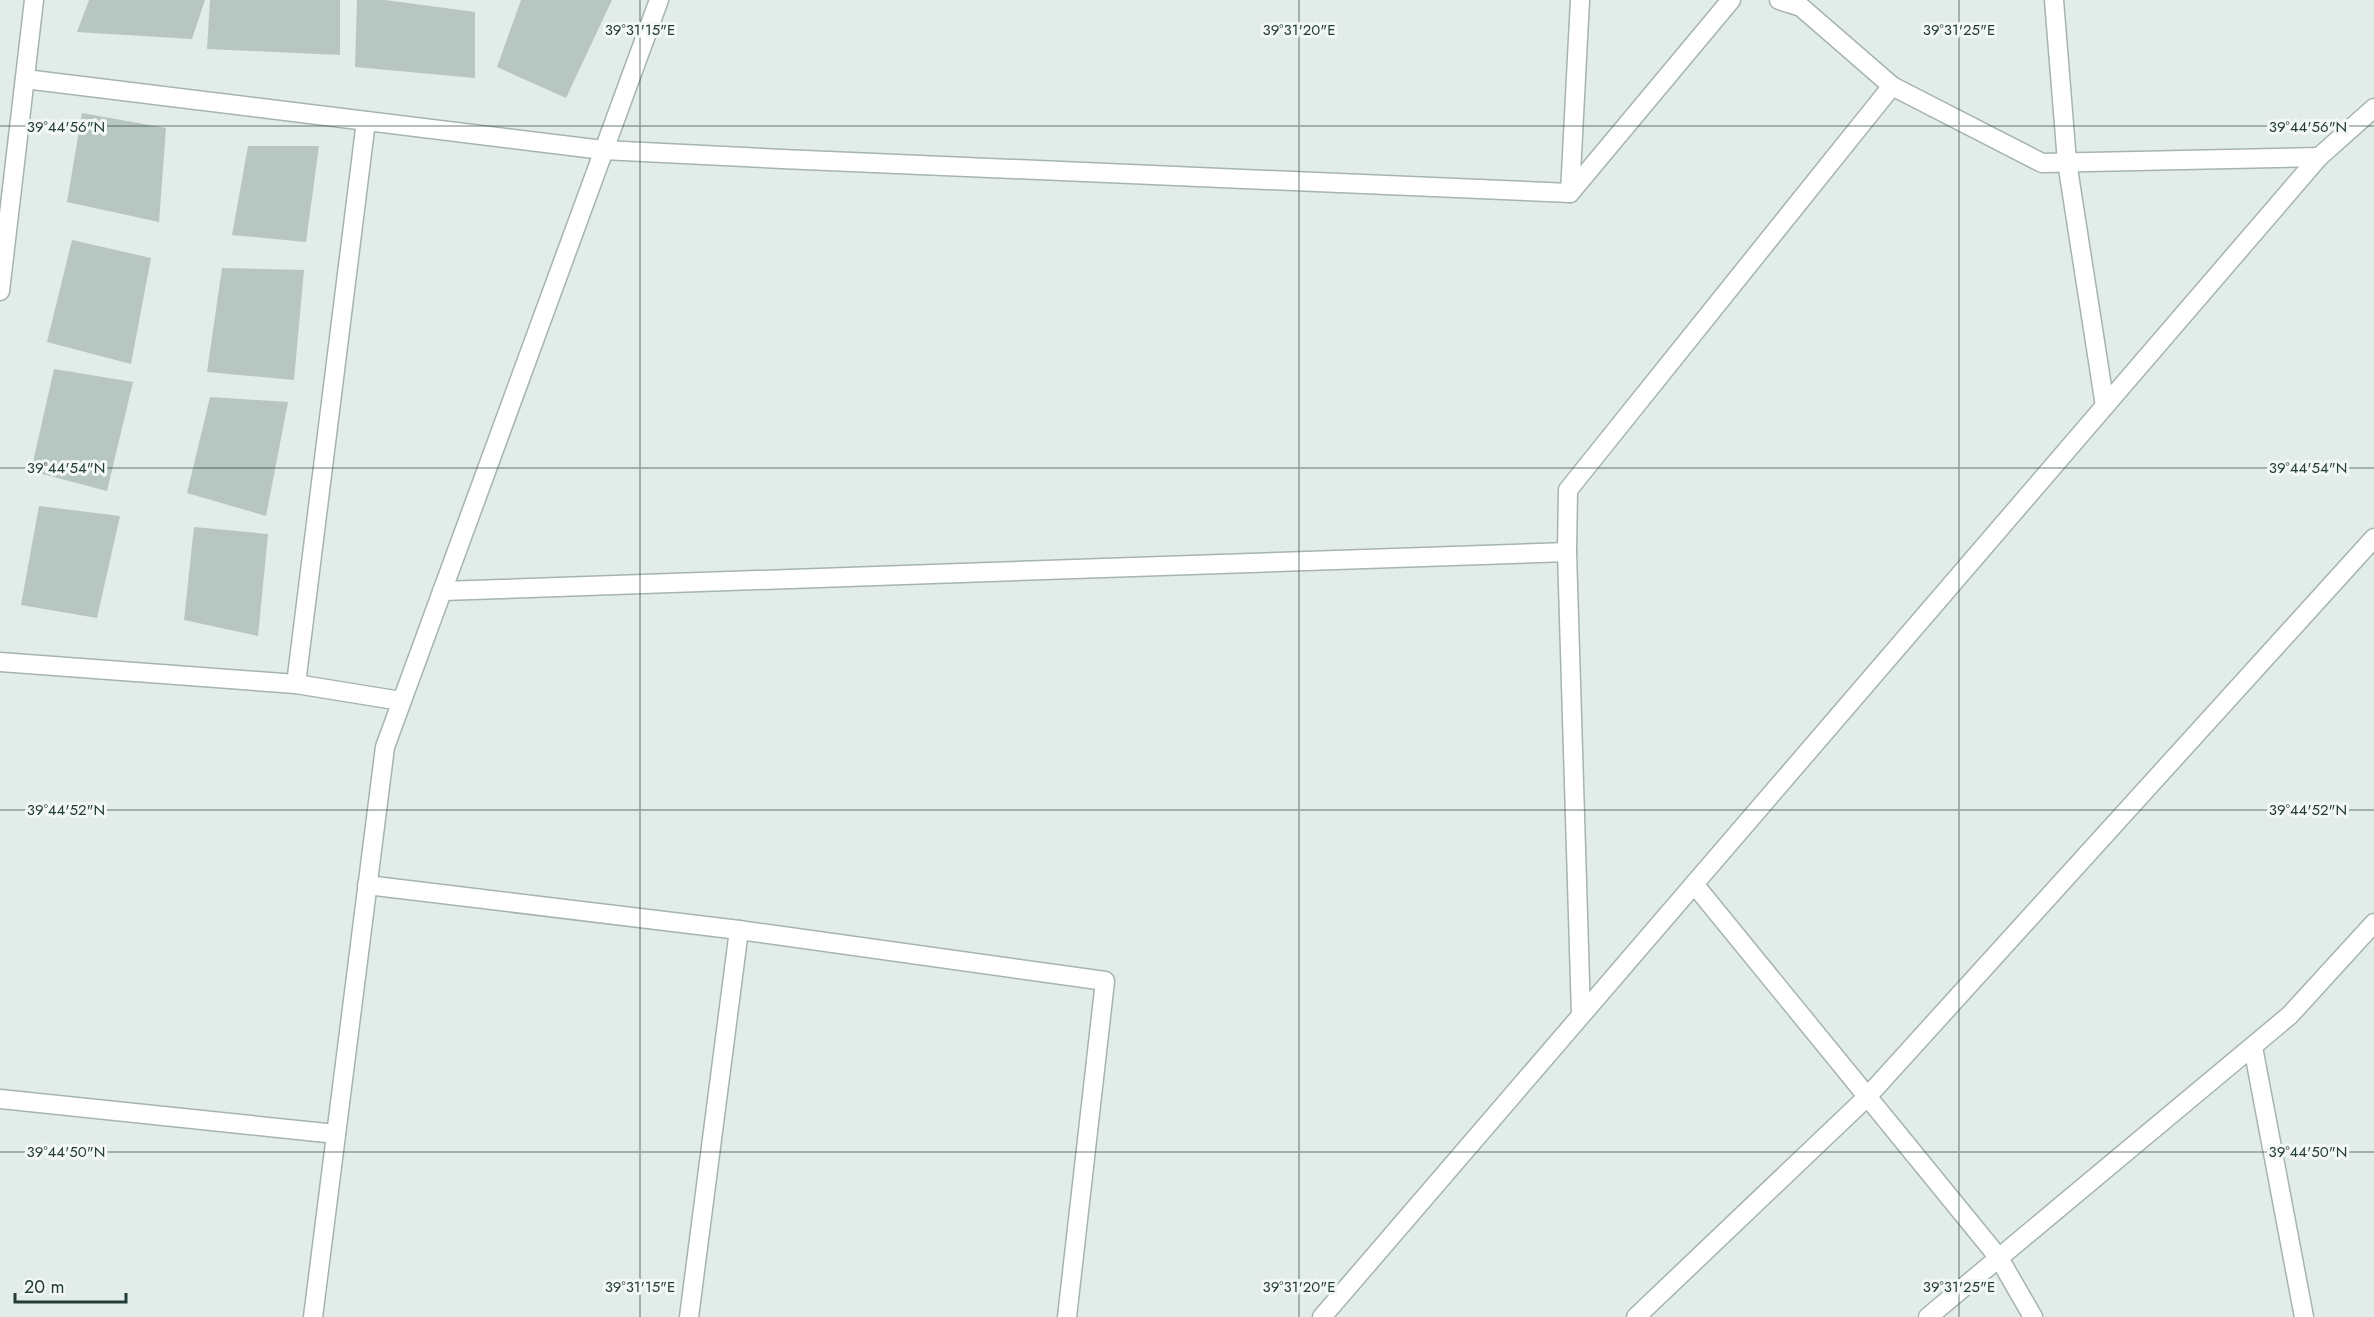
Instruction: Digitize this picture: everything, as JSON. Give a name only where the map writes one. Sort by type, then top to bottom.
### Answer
[{"type":"street","points":[[0,291],[34,0]]},
{"type":"street","points":[[313,1317],[385,747],[659,0]]},
{"type":"street","points":[[1570,193],[1580,0]]},
{"type":"street","points":[[1570,193],[1731,0]]},
{"type":"street","points":[[1779,0],[1801,7],[1892,86],[2042,162],[2319,157]]},
{"type":"street","points":[[2054,0],[2067,162],[2105,406]]},
{"type":"street","points":[[25,79],[603,150],[1570,193]]},
{"type":"street","points":[[1581,1015],[1567,552],[1568,490],[1892,86]]},
{"type":"street","points":[[1322,1317],[2319,157],[2374,108]]},
{"type":"street","points":[[296,684],[366,121]]},
{"type":"street","points":[[1636,1317],[1867,1097],[2374,538]]},
{"type":"street","points":[[442,591],[1567,552]]},
{"type":"street","points":[[0,662],[296,684],[401,701]]},
{"type":"street","points":[[1694,884],[1999,1258],[2033,1317]]},
{"type":"street","points":[[367,885],[739,930],[1105,981],[1067,1317]]},
{"type":"street","points":[[1928,1317],[2290,1015],[2374,923]]},
{"type":"street","points":[[689,1317],[739,930]]},
{"type":"street","points":[[2253,1047],[2304,1317]]},
{"type":"street","points":[[0,1099],[336,1134]]},
{"type":"building","points":[[89,0],[205,0],[192,39],[77,32]]},
{"type":"building","points":[[210,0],[340,0],[340,55],[207,49]]},
{"type":"building","points":[[357,0],[385,0],[475,12],[475,78],[355,67]]},
{"type":"building","points":[[521,0],[612,0],[566,98],[497,67]]},
{"type":"building","points":[[82,113],[166,128],[159,222],[67,202]]},
{"type":"building","points":[[248,146],[319,146],[306,242],[232,235]]},
{"type":"building","points":[[72,240],[151,258],[131,364],[47,342]]},
{"type":"building","points":[[222,268],[304,270],[294,380],[207,372]]},
{"type":"building","points":[[54,369],[133,382],[107,491],[31,471]]},
{"type":"building","points":[[210,397],[288,402],[266,516],[187,493]]},
{"type":"building","points":[[39,506],[120,516],[97,618],[21,605]]},
{"type":"building","points":[[194,527],[268,534],[258,636],[184,620]]}]
